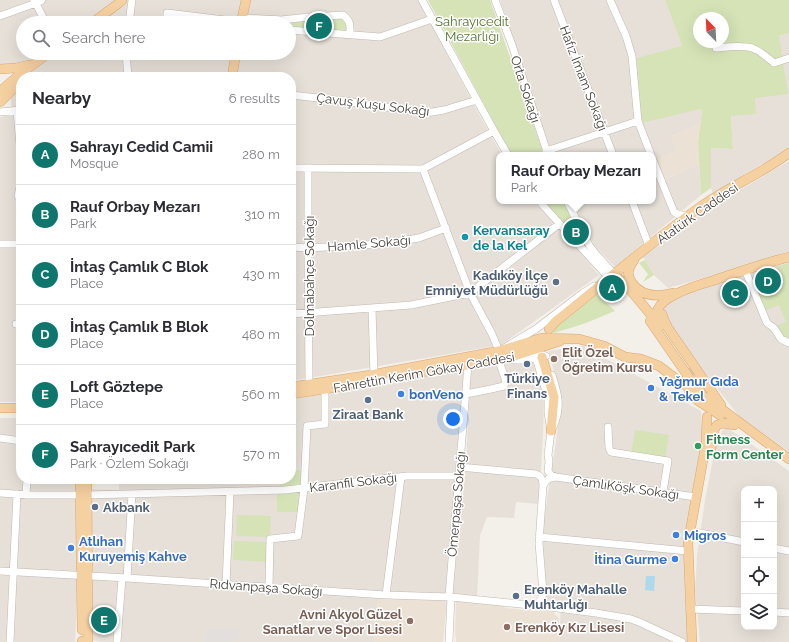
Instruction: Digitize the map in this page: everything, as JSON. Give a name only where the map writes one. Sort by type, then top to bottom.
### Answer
[{"type":"main road","points":[[101,16],[122,0]]},
{"type":"main road","points":[[242,16],[246,0]]},
{"type":"main road","points":[[26,72],[39,60]]},
{"type":"main road","points":[[233,72],[235,60]]},
{"type":"main road","points":[[0,70],[33,64]]},
{"type":"main road","points":[[28,72],[33,64]]},
{"type":"main road","points":[[0,70],[15,84]]},
{"type":"main road","points":[[0,92],[15,84]]},
{"type":"main road","points":[[0,102],[15,84]]},
{"type":"main road","name":"Atatürk Caddesi","points":[[549,329],[555,322],[611,276],[691,214],[716,197],[774,163],[789,152]]},
{"type":"main road","points":[[638,255],[629,267],[628,273],[630,280],[638,290],[646,294],[660,295],[686,290]]},
{"type":"main road","points":[[660,326],[656,316],[657,312],[664,301],[670,297],[762,264],[789,257]]},
{"type":"main road","points":[[611,276],[632,292],[660,326],[689,368]]},
{"type":"main road","points":[[686,290],[667,303],[662,317],[722,406],[730,415]]},
{"type":"main road","points":[[643,306],[652,324],[690,379],[708,399],[789,459]]},
{"type":"main road","name":"Fahrettin Kerim Gökay Caddesi","points":[[296,386],[500,355],[519,355],[564,340],[580,339],[604,346],[625,357],[641,359],[659,366],[683,384],[708,399]]},
{"type":"main road","name":"Fahrettin Kerim Gökay Caddesi","points":[[296,393],[468,365],[500,355]]},
{"type":"main road","points":[[542,357],[554,397],[551,430]]},
{"type":"main road","name":"Fahrettin Kerim Gökay Caddesi","points":[[683,384],[697,400],[789,466]]},
{"type":"main road","points":[[708,399],[710,388]]},
{"type":"main road","points":[[697,400],[703,401],[708,399]]},
{"type":"main road","points":[[0,408],[16,408]]},
{"type":"main road","points":[[0,413],[16,413]]},
{"type":"main road","points":[[692,642],[688,551],[706,443],[706,417]]},
{"type":"main road","points":[[691,527],[701,499],[715,429],[721,423],[727,423],[734,426]]},
{"type":"main road","points":[[81,484],[84,495]]},
{"type":"main road","points":[[86,484],[84,495],[86,641]]},
{"type":"street","points":[[130,16],[132,0]]},
{"type":"street","points":[[422,0],[506,152]]},
{"type":"street","name":"Orta Sokağı","points":[[496,0],[547,152]]},
{"type":"street","name":"Hafız İmam Sokağı","points":[[554,0],[612,152]]},
{"type":"street","points":[[610,0],[626,36],[632,56],[638,121],[650,152]]},
{"type":"street","points":[[0,16],[37,1],[43,16]]},
{"type":"street","points":[[167,16],[167,13],[195,16]]},
{"type":"street","points":[[296,18],[344,15],[350,23],[350,34]]},
{"type":"street","points":[[296,30],[380,37],[432,19]]},
{"type":"street","points":[[729,47],[752,48],[762,53],[774,63],[788,58]]},
{"type":"street","points":[[127,60],[128,72]]},
{"type":"street","name":"Çavuş Kuşu Sokağı","points":[[296,96],[426,112],[444,110],[477,100]]},
{"type":"street","points":[[0,112],[16,110]]},
{"type":"street","points":[[550,152],[638,121]]},
{"type":"street","points":[[296,168],[423,169],[494,131]]},
{"type":"street","points":[[656,167],[674,212],[681,215],[691,214]]},
{"type":"street","name":"Dolmabahçe Sokağı","points":[[308,168],[309,384]]},
{"type":"street","points":[[423,169],[470,293],[492,334],[500,355],[501,367],[506,381],[504,386],[491,390],[466,394]]},
{"type":"street","points":[[542,204],[574,240],[611,276]]},
{"type":"street","points":[[569,204],[589,245],[611,276]]},
{"type":"street","points":[[633,204],[649,246]]},
{"type":"street","points":[[296,314],[411,305],[470,293],[559,224]]},
{"type":"street","name":"Hamle Sokağı","points":[[296,247],[381,244],[419,238],[446,228]]},
{"type":"street","points":[[574,240],[581,238],[584,234]]},
{"type":"street","points":[[0,244],[16,244]]},
{"type":"street","points":[[745,270],[767,324],[774,328],[781,339],[789,343]]},
{"type":"street","points":[[500,355],[587,290],[611,276]]},
{"type":"street","points":[[372,308],[374,375]]},
{"type":"street","points":[[500,355],[511,359],[521,360],[542,355],[546,356],[559,399],[558,414],[551,430],[548,455],[549,472],[556,477]]},
{"type":"street","name":"Ömerpaşa Sokağı","points":[[449,642],[451,597],[448,596],[468,365]]},
{"type":"street","points":[[269,587],[270,539],[298,536],[304,488],[307,426],[325,424],[325,389]]},
{"type":"street","points":[[608,427],[609,448],[611,452],[668,461],[663,492]]},
{"type":"street","points":[[0,438],[16,440]]},
{"type":"street","points":[[459,467],[534,474],[540,473],[544,470],[548,455]]},
{"type":"street","points":[[534,474],[541,477],[544,486],[539,537],[542,595],[541,601],[534,605]]},
{"type":"street","points":[[386,595],[401,476]]},
{"type":"street","name":"Karanfil Sokağı","points":[[0,493],[26,495],[84,495],[288,490],[401,476],[458,476]]},
{"type":"street","points":[[544,486],[548,479],[551,477],[556,477]]},
{"type":"street","name":"ÇamlıKöşk Sokağı","points":[[556,477],[696,497]]},
{"type":"street","points":[[26,495],[27,484]]},
{"type":"street","points":[[226,585],[230,492]]},
{"type":"street","points":[[10,642],[17,494]]},
{"type":"street","points":[[117,642],[132,494]]},
{"type":"street","points":[[691,527],[741,541]]},
{"type":"street","points":[[539,537],[688,551]]},
{"type":"street","points":[[777,549],[789,551]]},
{"type":"street","name":"Rıdvanpaşa Sokağı","points":[[0,572],[124,578],[386,595],[451,597],[534,605],[631,619],[682,642]]},
{"type":"street","points":[[690,609],[741,611]]},
{"type":"street","points":[[777,612],[789,613]]},
{"type":"shaded area","points":[[0,0],[115,0],[93,16],[16,16],[16,60],[32,60],[29,62],[0,65]]},
{"type":"shaded area","points":[[125,0],[244,0],[241,16],[106,16]]},
{"type":"shaded area","points":[[248,0],[418,0],[500,152],[496,152],[496,204],[535,204],[565,233],[599,275],[501,345],[296,380],[296,72],[237,72],[239,60],[296,60],[296,28],[348,23],[296,21],[296,16],[245,16]]},
{"type":"shaded area","points":[[500,0],[665,0],[682,46],[700,109],[702,111],[700,124],[671,136],[677,150],[664,180],[699,164],[701,195],[615,267],[595,246],[573,204],[656,204],[656,152],[551,152]]},
{"type":"shaded area","points":[[789,33],[789,148],[713,193],[711,188],[711,148],[733,149],[731,116],[755,98],[779,36]]},
{"type":"shaded area","points":[[46,60],[232,60],[230,72],[32,72]]},
{"type":"shaded area","points":[[16,88],[16,402],[0,402],[0,117],[13,115],[10,95]]},
{"type":"shaded area","points":[[700,124],[698,142],[699,164],[664,180],[656,159],[676,150],[671,136]]},
{"type":"shaded area","points":[[789,161],[789,254],[668,288],[654,275],[642,256],[709,208]]},
{"type":"shaded area","points":[[789,263],[789,452],[739,416],[693,358],[663,313],[663,303],[690,290]]},
{"type":"shaded area","points":[[583,346],[701,411],[703,452],[692,499],[690,642],[559,642],[561,606],[547,604],[542,532],[561,401],[549,351]]},
{"type":"shaded area","points":[[530,361],[533,363],[544,397],[539,504],[516,502],[514,518],[487,517],[480,536],[477,597],[452,597],[466,467],[470,367]]},
{"type":"shaded area","points":[[463,368],[463,414],[447,600],[378,599],[374,642],[102,642],[90,640],[90,489],[119,490],[119,484],[296,484],[296,398],[371,388]]},
{"type":"shaded area","points":[[0,418],[16,418],[16,484],[76,484],[77,597],[75,642],[0,642]]},
{"type":"shaded area","points":[[725,427],[789,471],[789,642],[700,642],[695,590],[697,556],[705,500],[717,439]]},
{"type":"shaded area","name":"Avni Akyol Güzel Sanatlar ve Spor Lisesi","points":[[378,599],[447,600],[443,642],[374,642]]},
{"type":"shaded area","name":"Erenköy Kız Lisesi","points":[[458,600],[503,606],[505,608],[535,611],[537,609],[553,612],[559,619],[559,642],[456,642],[456,602]]},
{"type":"shaded area","points":[[206,629],[239,630],[238,640],[232,640],[232,642],[205,642]]},
{"type":"green space","name":"Sahrayıcedit Mezarlığı","points":[[428,0],[490,0],[543,152],[510,152]]},
{"type":"green space","points":[[665,0],[789,0],[789,33],[779,36],[788,94],[755,98],[756,114],[731,116],[733,149],[711,148],[711,188],[701,195],[698,142],[702,111],[700,109],[641,123],[637,58],[682,46]]},
{"type":"green space","points":[[343,16],[347,20],[348,33],[296,29],[296,17]]},
{"type":"green space","points":[[546,204],[564,204],[578,235],[576,235],[561,222]]},
{"type":"green space","points":[[645,260],[654,275],[643,282],[648,274],[639,263]]},
{"type":"green space","points":[[789,263],[789,338],[778,334],[775,326],[786,322],[779,305],[764,311],[757,294],[784,282],[777,266]]},
{"type":"green space","points":[[596,293],[615,311],[586,323],[554,333],[550,329]]},
{"type":"green space","points":[[635,430],[669,435],[665,459],[631,454]]},
{"type":"green space","points":[[296,470],[300,470],[301,485],[280,486],[280,484],[296,484]]},
{"type":"green space","points":[[300,492],[298,512],[277,512],[277,493]]},
{"type":"green space","points":[[237,515],[271,516],[270,537],[236,536]]},
{"type":"green space","points":[[234,541],[267,542],[267,562],[233,560]]},
{"type":"water","points":[[646,576],[655,576],[654,591],[645,590]]},
{"type":"tunnel","points":[[689,368],[701,390]]},
{"type":"place","name":"Sahrayıcedit Park","points":[[319,26]]},
{"type":"place","name":"Rauf Orbay Mezarı","points":[[576,232]]},
{"type":"place","name":"Kervansaray de la Kel","points":[[465,237]]},
{"type":"place","name":"İntaş Çamlık B Blok","points":[[768,281]]},
{"type":"place","name":"Kadıköy İlçe Emniyet Müdürlüğü","points":[[556,282]]},
{"type":"place","name":"Sahrayı Cedid Camii","points":[[612,288]]},
{"type":"place","name":"İntaş Çamlık C Blok","points":[[735,293]]},
{"type":"place","name":"Elit Özel Öğretim Kursu","points":[[554,359]]},
{"type":"place","name":"Türkiye Finans","points":[[527,364]]},
{"type":"place","name":"Yağmur Gıda & Tekel","points":[[651,388]]},
{"type":"place","name":"bonVeno","points":[[401,394]]},
{"type":"place","name":"Ziraat Bank","points":[[368,400]]},
{"type":"place","name":"Fitness Form Center","points":[[698,446]]},
{"type":"place","name":"Akbank","points":[[95,507]]},
{"type":"place","name":"Migros","points":[[676,535]]},
{"type":"place","name":"Atlıhan Kuruyemiş Kahve","points":[[71,548]]},
{"type":"place","name":"İtina Gurme","points":[[675,559]]},
{"type":"place","name":"Erenköy Mahalle Muhtarlığı","points":[[516,596]]},
{"type":"place","name":"Loft Göztepe","points":[[104,620]]},
{"type":"place","name":"Avni Akyol Güzel Sanatlar ve Spor Lisesi","points":[[410,621]]},
{"type":"place","name":"Erenköy Kız Lisesi","points":[[507,627]]}]
